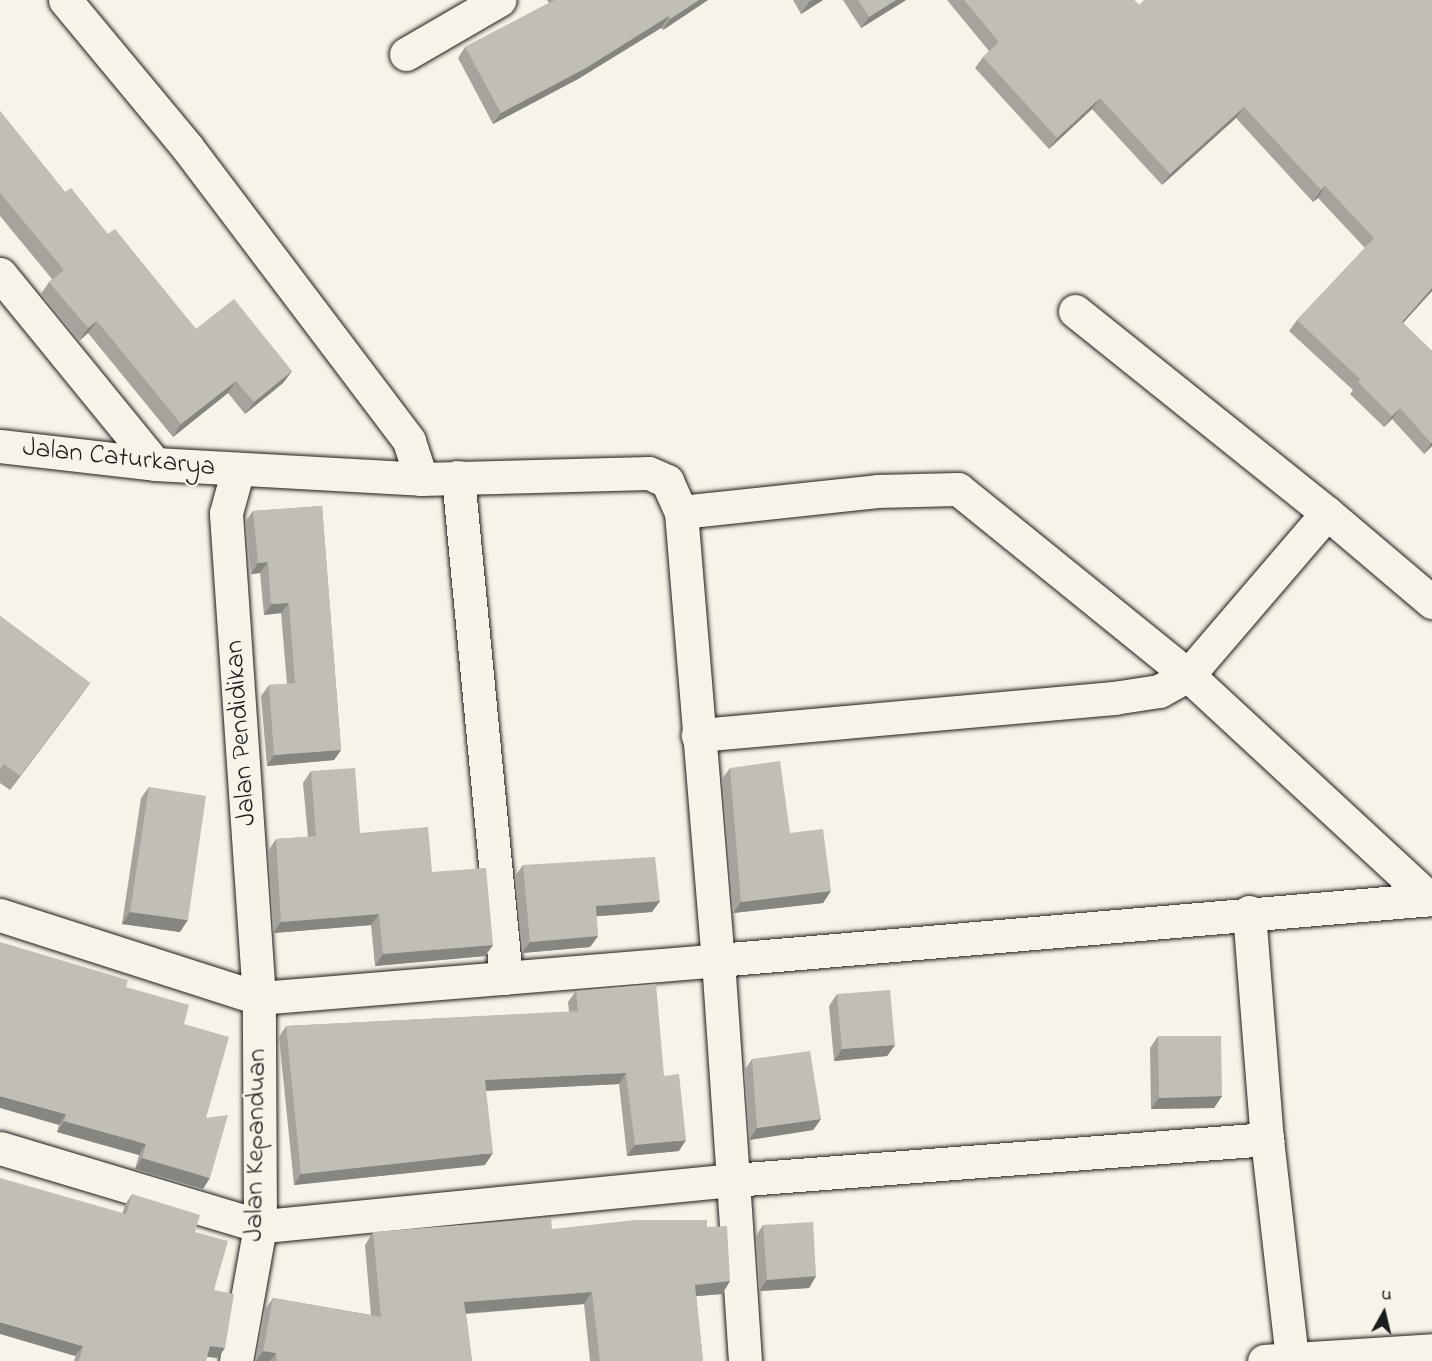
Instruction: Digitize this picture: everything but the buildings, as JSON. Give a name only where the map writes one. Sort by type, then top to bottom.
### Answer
[{"type":"street","points":[[65,0],[187,147],[409,441],[421,479]]},
{"type":"street","points":[[406,54],[499,0]]},
{"type":"street","points":[[0,274],[155,464]]},
{"type":"street","points":[[1075,311],[1327,513],[1432,602]]},
{"type":"street","name":"Jalan Caturkarya","points":[[0,446],[155,464],[421,479],[649,473],[667,481],[681,512],[718,960],[745,1361]]},
{"type":"street","name":"Jalan Pendidikan","points":[[238,469],[226,513],[259,999]]},
{"type":"street","points":[[458,477],[506,978]]},
{"type":"street","points":[[681,512],[877,490],[958,489],[1188,675],[1431,899]]},
{"type":"street","points":[[699,735],[1106,699],[1159,691],[1188,675],[1327,513]]},
{"type":"street","points":[[0,915],[259,999],[1249,912],[1431,899]]},
{"type":"street","points":[[1249,912],[1267,1139],[1278,1359],[1432,1350]]},
{"type":"street","name":"Jalan Kepanduan","points":[[236,1361],[260,1226],[259,999]]},
{"type":"street","points":[[0,1148],[260,1226],[733,1180],[1267,1139]]}]
